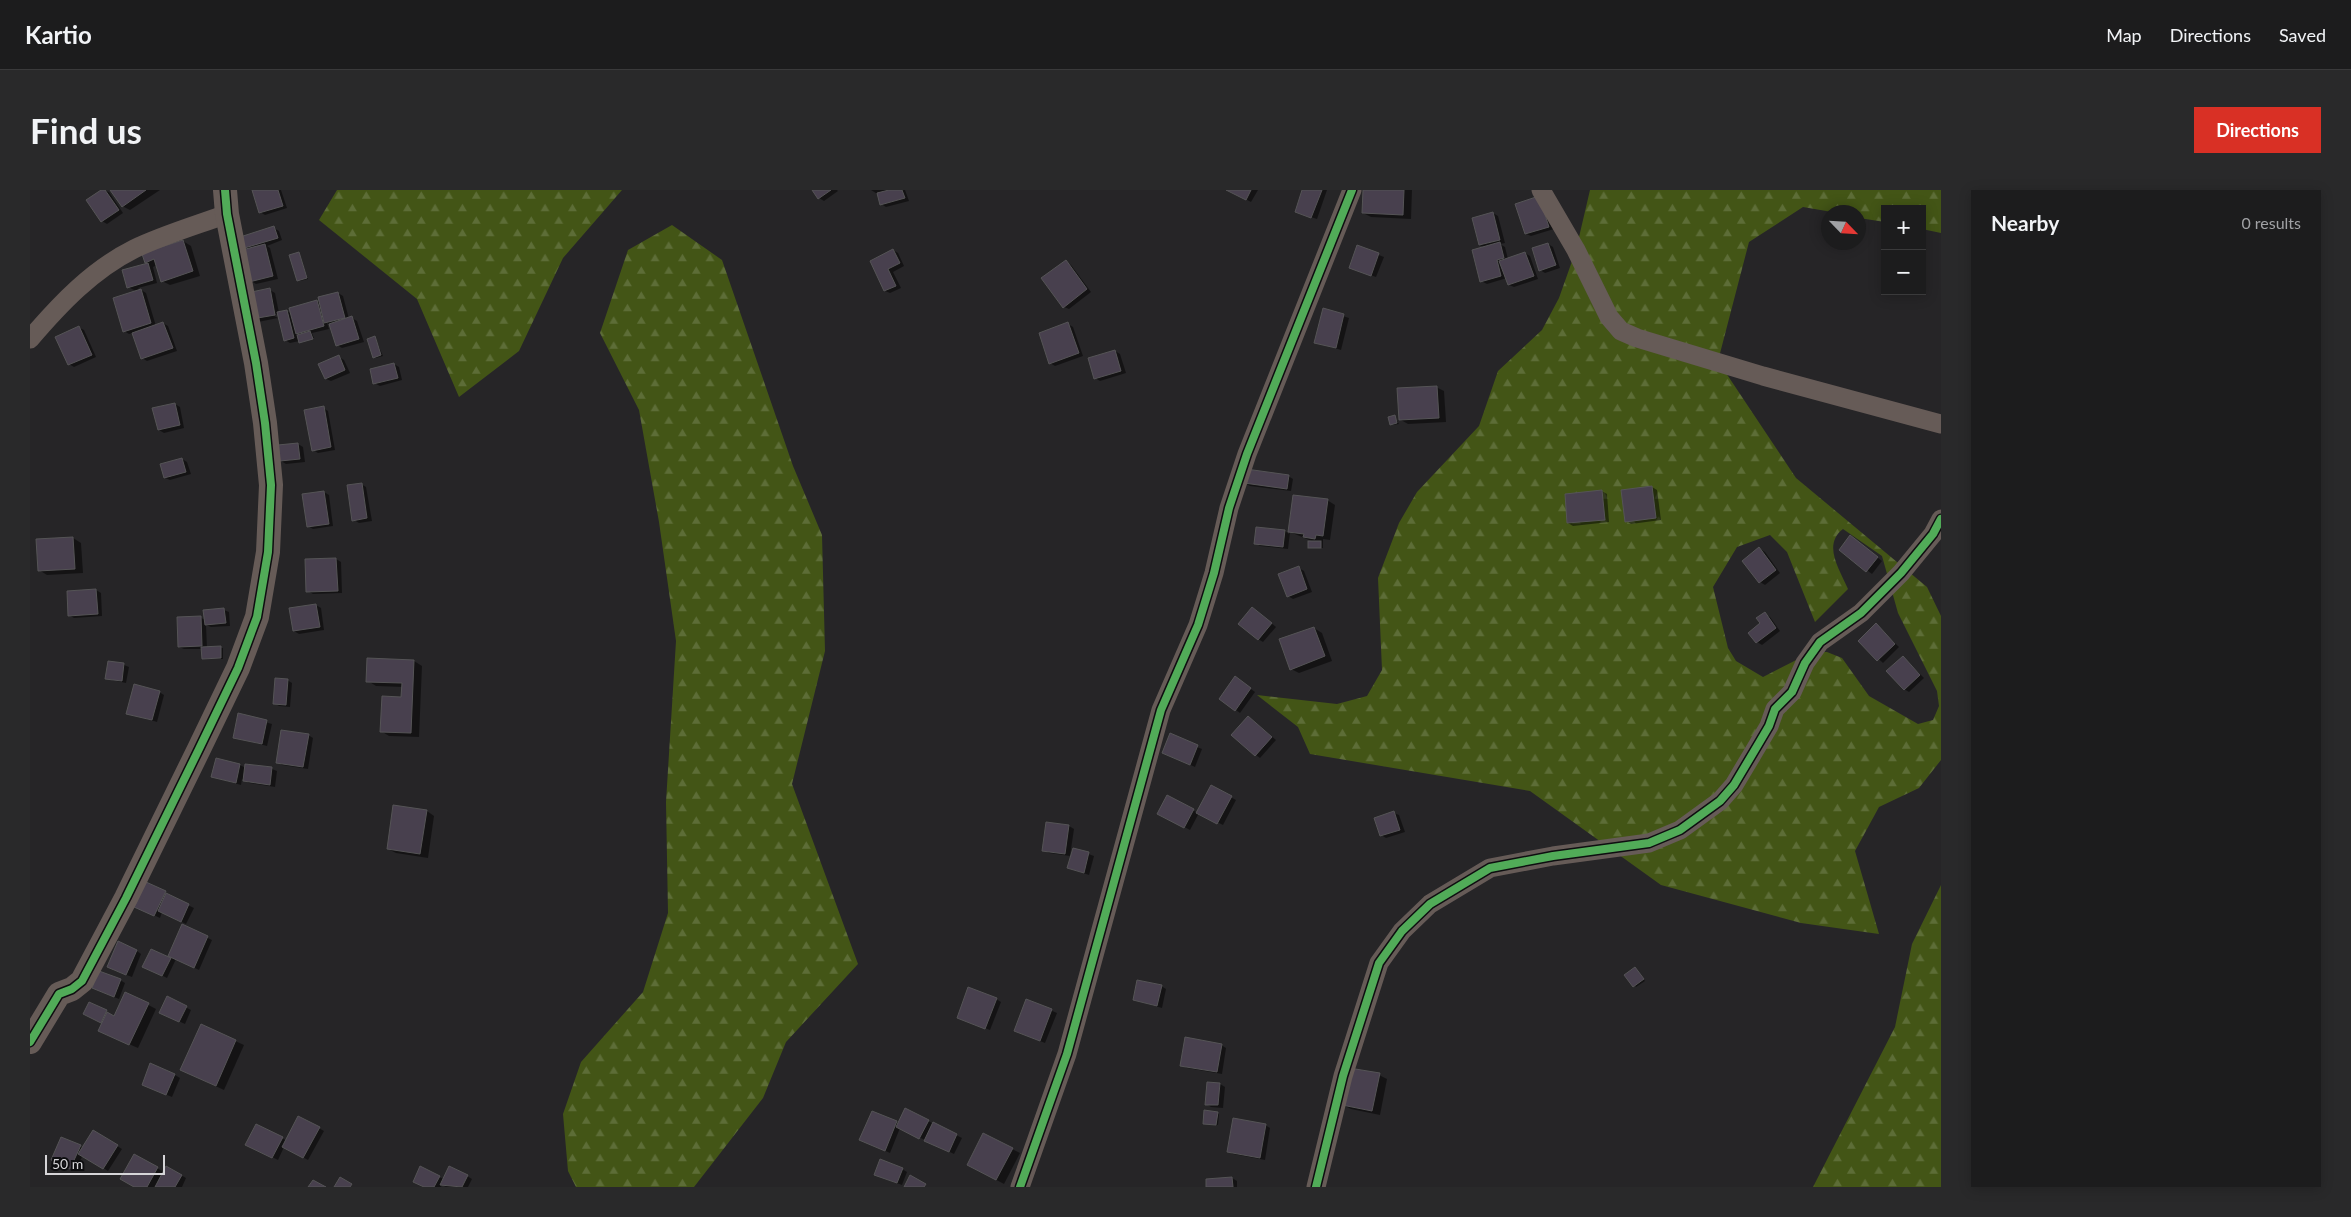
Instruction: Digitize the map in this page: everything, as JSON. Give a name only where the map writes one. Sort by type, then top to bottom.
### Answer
[{"type":"street","points":[[30,1042],[59,994],[72,989],[82,980],[238,668],[258,617],[268,552],[271,484],[265,423],[256,363],[225,190]]},
{"type":"street","points":[[1020,1187],[1067,1054],[1161,710],[1198,625],[1214,573],[1229,508],[1248,454],[1352,190]]},
{"type":"street","points":[[1541,190],[1576,250],[1609,317],[1622,331],[1637,338],[1763,376],[1941,424]]},
{"type":"street","points":[[30,339],[60,304],[99,270],[134,249],[228,214]]},
{"type":"street","points":[[1316,1187],[1343,1076],[1379,963],[1402,931],[1430,904],[1490,868],[1553,856],[1649,843],[1680,830],[1720,801],[1734,785],[1769,726],[1775,709],[1792,692],[1805,663],[1820,642],[1861,613],[1902,573],[1933,534],[1941,518]]},
{"type":"green space","points":[[337,190],[622,190],[563,258],[519,351],[459,397],[417,299],[319,220]]},
{"type":"green space","points":[[1590,190],[1941,190],[1941,233],[1926,230],[1926,205],[1881,205],[1881,221],[1866,219],[1866,205],[1821,205],[1821,210],[1803,207],[1749,242],[1718,361],[1796,478],[1927,587],[1941,616],[1941,760],[1919,788],[1879,807],[1855,851],[1879,934],[1801,923],[1661,885],[1530,791],[1310,754],[1298,727],[1257,695],[1337,704],[1367,696],[1382,670],[1378,578],[1399,523],[1417,492],[1479,426],[1498,371],[1542,330],[1559,298],[1576,250]],"holes":[[[1843,529],[1882,556],[1898,613],[1937,691],[1939,706],[1933,720],[1918,724],[1869,696],[1842,658],[1827,652],[1812,652],[1763,677],[1736,661],[1728,648],[1713,587],[1737,547],[1770,535],[1787,552],[1815,622],[1848,589],[1837,566],[1833,550],[1837,535]]]},
{"type":"green space","points":[[672,225],[722,260],[793,466],[822,535],[825,651],[792,784],[858,964],[786,1042],[763,1098],[694,1187],[576,1187],[568,1171],[563,1114],[581,1062],[643,992],[668,913],[666,802],[676,641],[659,522],[639,410],[600,333],[628,250]]},
{"type":"green space","points":[[1941,885],[1941,1187],[1813,1187],[1895,1027],[1912,944]]},
{"type":"building","points":[[101,190],[105,190],[119,210],[101,222],[86,200]]},
{"type":"building","points":[[110,190],[146,190],[122,207]]},
{"type":"building","points":[[252,190],[278,190],[283,206],[259,213]]},
{"type":"building","points":[[812,190],[831,190],[818,199]]},
{"type":"building","points":[[889,190],[902,190],[905,198],[880,205],[877,193]]},
{"type":"building","points":[[1226,190],[1251,190],[1246,200]]},
{"type":"building","points":[[1302,190],[1322,190],[1311,218],[1295,212]]},
{"type":"building","points":[[1363,190],[1404,190],[1403,215],[1362,213]]},
{"type":"building","points":[[1539,196],[1549,227],[1525,234],[1515,204]]},
{"type":"building","points":[[1493,212],[1500,240],[1479,245],[1472,218]]},
{"type":"building","points":[[274,226],[278,238],[241,249],[237,238]]},
{"type":"building","points":[[183,240],[193,271],[161,282],[154,259],[145,263],[140,248],[161,247]]},
{"type":"building","points":[[1500,242],[1504,258],[1497,260],[1501,276],[1480,282],[1472,250]]},
{"type":"building","points":[[1548,243],[1556,265],[1539,271],[1532,248]]},
{"type":"building","points":[[265,244],[273,276],[249,282],[242,250]]},
{"type":"building","points":[[1357,245],[1379,253],[1371,276],[1349,268]]},
{"type":"building","points":[[893,249],[900,263],[888,269],[896,286],[884,291],[870,261]]},
{"type":"building","points":[[299,252],[307,278],[297,281],[289,255]]},
{"type":"building","points":[[1525,252],[1534,276],[1508,285],[1499,261]]},
{"type":"building","points":[[1066,260],[1087,289],[1063,308],[1041,278]]},
{"type":"building","points":[[148,263],[153,280],[127,288],[122,270]]},
{"type":"building","points":[[270,288],[275,315],[252,319],[247,293]]},
{"type":"building","points":[[141,289],[151,323],[123,332],[113,298]]},
{"type":"building","points":[[338,292],[345,318],[324,323],[318,297]]},
{"type":"building","points":[[317,300],[324,326],[296,334],[289,308]]},
{"type":"building","points":[[1323,308],[1344,314],[1336,348],[1314,343]]},
{"type":"building","points":[[287,310],[294,338],[284,341],[277,312]]},
{"type":"building","points":[[352,316],[359,339],[336,346],[329,324]]},
{"type":"building","points":[[163,322],[173,348],[141,359],[132,333]]},
{"type":"building","points":[[1068,322],[1079,353],[1049,364],[1039,333]]},
{"type":"building","points":[[79,326],[92,355],[68,365],[55,337]]},
{"type":"building","points":[[310,331],[313,339],[299,343],[297,335]]},
{"type":"building","points":[[375,336],[381,355],[373,358],[367,339]]},
{"type":"building","points":[[1115,350],[1121,371],[1094,379],[1088,358]]},
{"type":"building","points":[[339,355],[345,370],[325,379],[318,364]]},
{"type":"building","points":[[394,363],[398,378],[373,384],[370,369]]},
{"type":"building","points":[[1437,386],[1439,418],[1399,420],[1397,388]]},
{"type":"building","points":[[175,403],[180,425],[158,430],[152,408]]},
{"type":"building","points":[[324,406],[331,447],[312,451],[304,410]]},
{"type":"building","points":[[1395,415],[1397,423],[1390,425],[1388,417]]},
{"type":"building","points":[[298,443],[300,459],[280,461],[278,445]]},
{"type":"building","points":[[182,458],[186,472],[164,478],[160,464]]},
{"type":"building","points":[[1246,469],[1289,475],[1287,489],[1244,483]]},
{"type":"building","points":[[362,483],[367,518],[352,521],[347,485]]},
{"type":"building","points":[[1652,486],[1656,518],[1625,522],[1621,490]]},
{"type":"building","points":[[1602,490],[1605,520],[1567,523],[1565,494]]},
{"type":"building","points":[[324,491],[329,524],[307,527],[302,494]]},
{"type":"building","points":[[1293,495],[1328,499],[1323,536],[1316,535],[1315,539],[1303,537],[1304,534],[1288,532]]},
{"type":"building","points":[[1256,527],[1285,530],[1283,547],[1254,544]]},
{"type":"building","points":[[1850,535],[1878,557],[1866,572],[1839,550]]},
{"type":"building","points":[[73,537],[75,569],[38,571],[36,539]]},
{"type":"building","points":[[1308,541],[1321,541],[1321,548],[1308,548]]},
{"type":"building","points":[[1759,547],[1776,570],[1759,583],[1742,561]]},
{"type":"building","points":[[336,558],[338,591],[306,592],[305,559]]},
{"type":"building","points":[[1299,566],[1307,589],[1287,597],[1278,574]]},
{"type":"building","points":[[96,589],[98,614],[68,616],[67,591]]},
{"type":"building","points":[[316,604],[320,627],[293,631],[289,608]]},
{"type":"building","points":[[1252,607],[1272,623],[1258,640],[1238,624]]},
{"type":"building","points":[[224,608],[226,623],[205,625],[203,610]]},
{"type":"building","points":[[1765,612],[1776,628],[1756,643],[1748,633],[1760,623],[1756,618]]},
{"type":"building","points":[[201,616],[202,646],[178,647],[177,617]]},
{"type":"building","points":[[1876,623],[1895,644],[1877,661],[1858,641]]},
{"type":"building","points":[[1314,627],[1325,656],[1290,670],[1279,639]]},
{"type":"building","points":[[221,646],[221,658],[202,659],[201,647]]},
{"type":"building","points":[[1903,656],[1920,675],[1904,690],[1886,671]]},
{"type":"building","points":[[367,658],[414,660],[411,733],[380,732],[382,696],[401,697],[402,683],[366,682]]},
{"type":"building","points":[[108,661],[124,663],[122,681],[105,679]]},
{"type":"building","points":[[1235,676],[1251,688],[1235,711],[1219,699]]},
{"type":"building","points":[[275,678],[288,679],[286,705],[273,704]]},
{"type":"building","points":[[134,684],[160,691],[152,720],[126,714]]},
{"type":"building","points":[[238,713],[267,720],[262,744],[233,738]]},
{"type":"building","points":[[1248,716],[1272,737],[1255,756],[1231,735]]},
{"type":"building","points":[[281,730],[309,734],[303,767],[276,763]]},
{"type":"building","points":[[1170,733],[1198,745],[1190,765],[1162,753]]},
{"type":"building","points":[[216,758],[240,764],[236,783],[211,777]]},
{"type":"building","points":[[245,764],[272,767],[270,785],[243,781]]},
{"type":"building","points":[[1211,785],[1232,796],[1217,824],[1196,813]]},
{"type":"building","points":[[1167,795],[1194,809],[1184,828],[1157,814]]},
{"type":"building","points":[[393,805],[427,810],[420,854],[387,849]]},
{"type":"building","points":[[1394,811],[1400,830],[1380,836],[1374,818]]},
{"type":"building","points":[[1046,822],[1069,825],[1065,854],[1042,851]]},
{"type":"building","points":[[1073,848],[1089,852],[1084,873],[1067,868]]},
{"type":"building","points":[[146,882],[166,891],[154,916],[134,907]]},
{"type":"building","points":[[166,893],[189,904],[181,922],[158,911]]},
{"type":"building","points":[[182,924],[208,936],[194,968],[168,956]]},
{"type":"building","points":[[118,941],[137,950],[126,975],[107,967]]},
{"type":"building","points":[[151,949],[171,958],[162,976],[142,967]]},
{"type":"building","points":[[1635,967],[1644,979],[1633,987],[1624,975]]},
{"type":"building","points":[[99,971],[121,979],[114,997],[92,988]]},
{"type":"building","points":[[1137,980],[1162,985],[1157,1006],[1133,1000]]},
{"type":"building","points":[[968,987],[997,998],[985,1029],[957,1018]]},
{"type":"building","points":[[125,992],[149,1003],[129,1045],[98,1031],[107,1012],[114,1016]]},
{"type":"building","points":[[167,996],[187,1006],[179,1022],[159,1013]]},
{"type":"building","points":[[1026,999],[1052,1009],[1040,1041],[1014,1031]]},
{"type":"building","points":[[89,1002],[107,1010],[101,1023],[83,1014]]},
{"type":"building","points":[[201,1024],[236,1040],[216,1086],[180,1070]]},
{"type":"building","points":[[1185,1037],[1222,1044],[1217,1072],[1180,1066]]},
{"type":"building","points":[[150,1063],[175,1074],[166,1095],[142,1085]]},
{"type":"building","points":[[1349,1068],[1380,1073],[1372,1111],[1342,1105]]},
{"type":"building","points":[[1207,1082],[1220,1083],[1218,1105],[1205,1105]]},
{"type":"building","points":[[905,1108],[929,1120],[919,1139],[896,1127]]},
{"type":"building","points":[[1204,1110],[1218,1112],[1216,1125],[1203,1124]]},
{"type":"building","points":[[872,1111],[897,1121],[885,1151],[859,1140]]},
{"type":"building","points":[[298,1116],[320,1127],[303,1158],[282,1147]]},
{"type":"building","points":[[1233,1118],[1266,1124],[1260,1158],[1227,1152]]},
{"type":"building","points":[[933,1122],[957,1134],[949,1152],[924,1141]]},
{"type":"building","points":[[256,1124],[283,1137],[272,1158],[245,1145]]},
{"type":"building","points":[[93,1130],[118,1145],[103,1169],[78,1154]]},
{"type":"building","points":[[983,1133],[1013,1148],[996,1180],[967,1165]]},
{"type":"building","points":[[61,1137],[81,1145],[70,1169],[51,1160]]},
{"type":"building","points":[[134,1154],[158,1167],[147,1187],[134,1187],[120,1179]]},
{"type":"building","points":[[880,1159],[903,1168],[897,1183],[874,1175]]},
{"type":"building","points":[[166,1166],[182,1175],[175,1187],[155,1187]]},
{"type":"building","points":[[420,1166],[440,1176],[434,1187],[424,1187],[413,1182]]},
{"type":"building","points":[[449,1166],[468,1175],[462,1187],[440,1185]]},
{"type":"building","points":[[910,1175],[926,1184],[924,1187],[904,1187]]},
{"type":"building","points":[[340,1177],[352,1184],[350,1187],[334,1187]]},
{"type":"building","points":[[1232,1177],[1233,1187],[1206,1187],[1206,1179]]},
{"type":"building","points":[[313,1180],[326,1187],[308,1187]]},
{"type":"cycle path","points":[[30,1042],[59,994],[72,989],[82,981],[126,898],[238,668],[257,617],[268,552],[271,485],[265,423],[256,363],[227,214],[225,190]]},
{"type":"cycle path","points":[[1020,1187],[1067,1054],[1161,710],[1198,625],[1214,573],[1229,508],[1247,454],[1352,190]]},
{"type":"cycle path","points":[[1316,1187],[1343,1076],[1379,963],[1402,931],[1430,904],[1490,868],[1553,856],[1649,843],[1680,830],[1720,801],[1734,785],[1769,726],[1775,709],[1792,692],[1805,663],[1820,642],[1861,613],[1901,573],[1933,534],[1941,519]]}]
